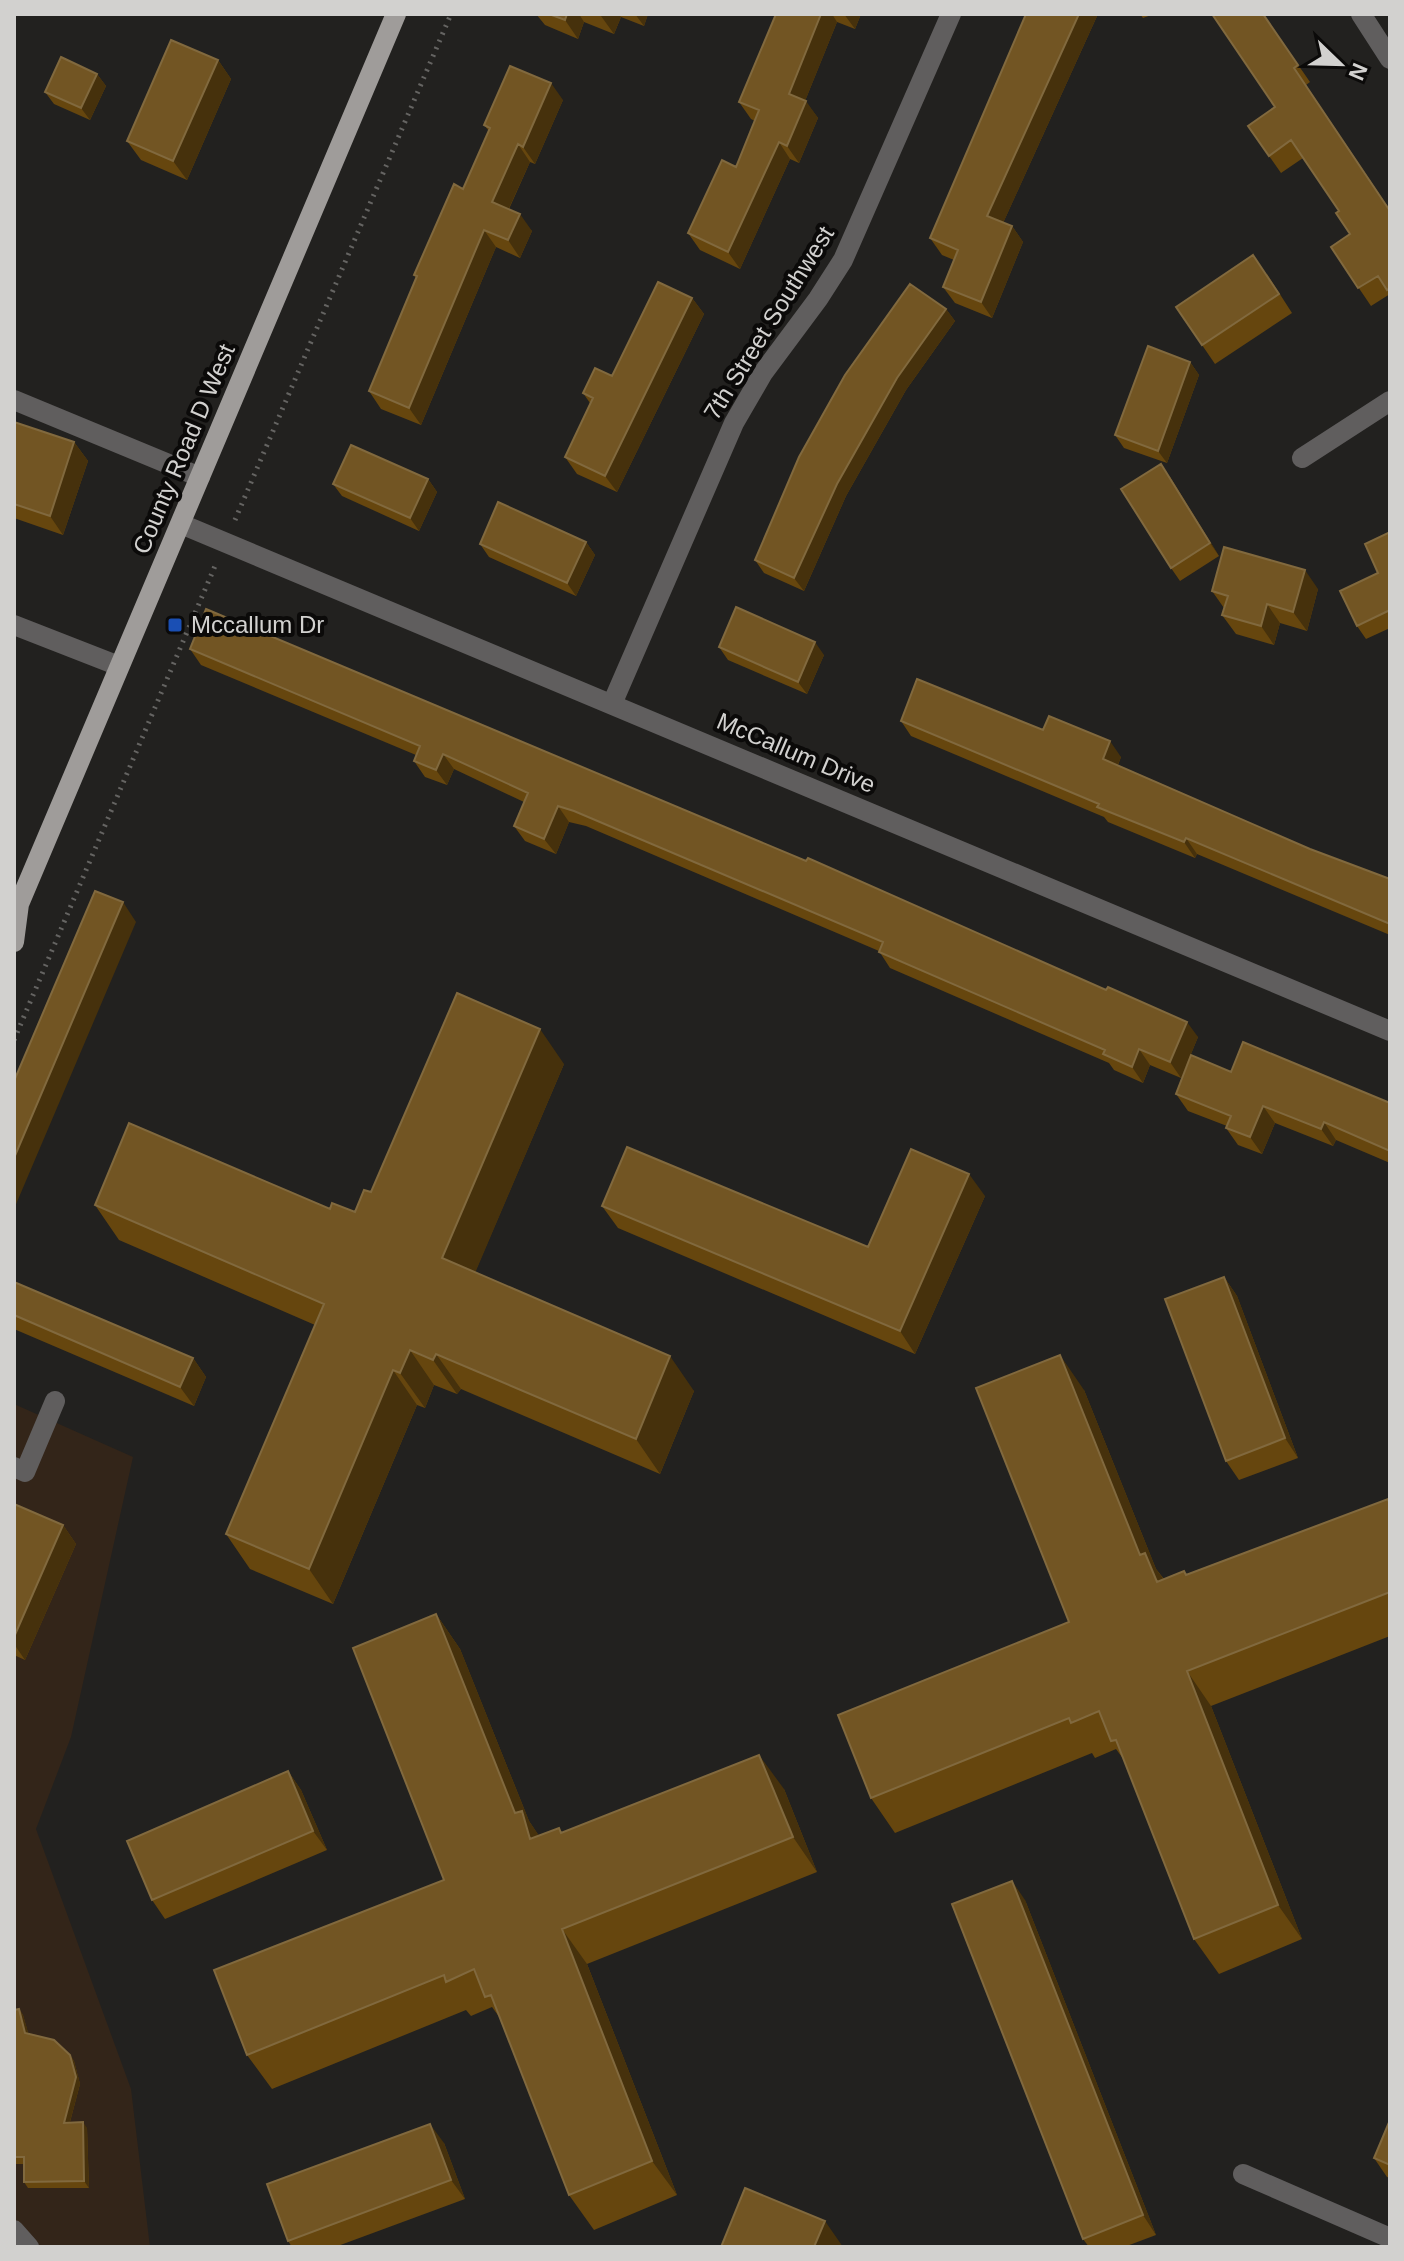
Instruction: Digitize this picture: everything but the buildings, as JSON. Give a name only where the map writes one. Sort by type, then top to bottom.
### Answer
[{"type":"main road","name":"County Road D West","points":[[14,942],[16,906],[396,14]]},
{"type":"street","name":"7th Street Southwest","points":[[612,704],[734,423],[763,373],[843,260],[951,14]]},
{"type":"street","points":[[1361,14],[1390,59]]},
{"type":"street","points":[[14,400],[200,477]]},
{"type":"street","points":[[1302,458],[1390,401]]},
{"type":"street","name":"McCallum Drive","points":[[181,524],[1390,1031]]},
{"type":"street","points":[[14,625],[119,666]]},
{"type":"street","points":[[14,1467],[25,1472],[55,1401]]},
{"type":"street","points":[[1243,2174],[1390,2238]]},
{"type":"street","points":[[14,2230],[29,2247]]},
{"type":"path","points":[[241,506],[451,14]]},
{"type":"path","points":[[14,1040],[213,571]]},
{"type":"shaded area","points":[[14,1404],[133,1457],[71,1737],[36,1829],[131,2089],[150,2247],[14,2247]]},
{"type":"place","name":"Mccallum Dr","points":[[175,625]]}]
